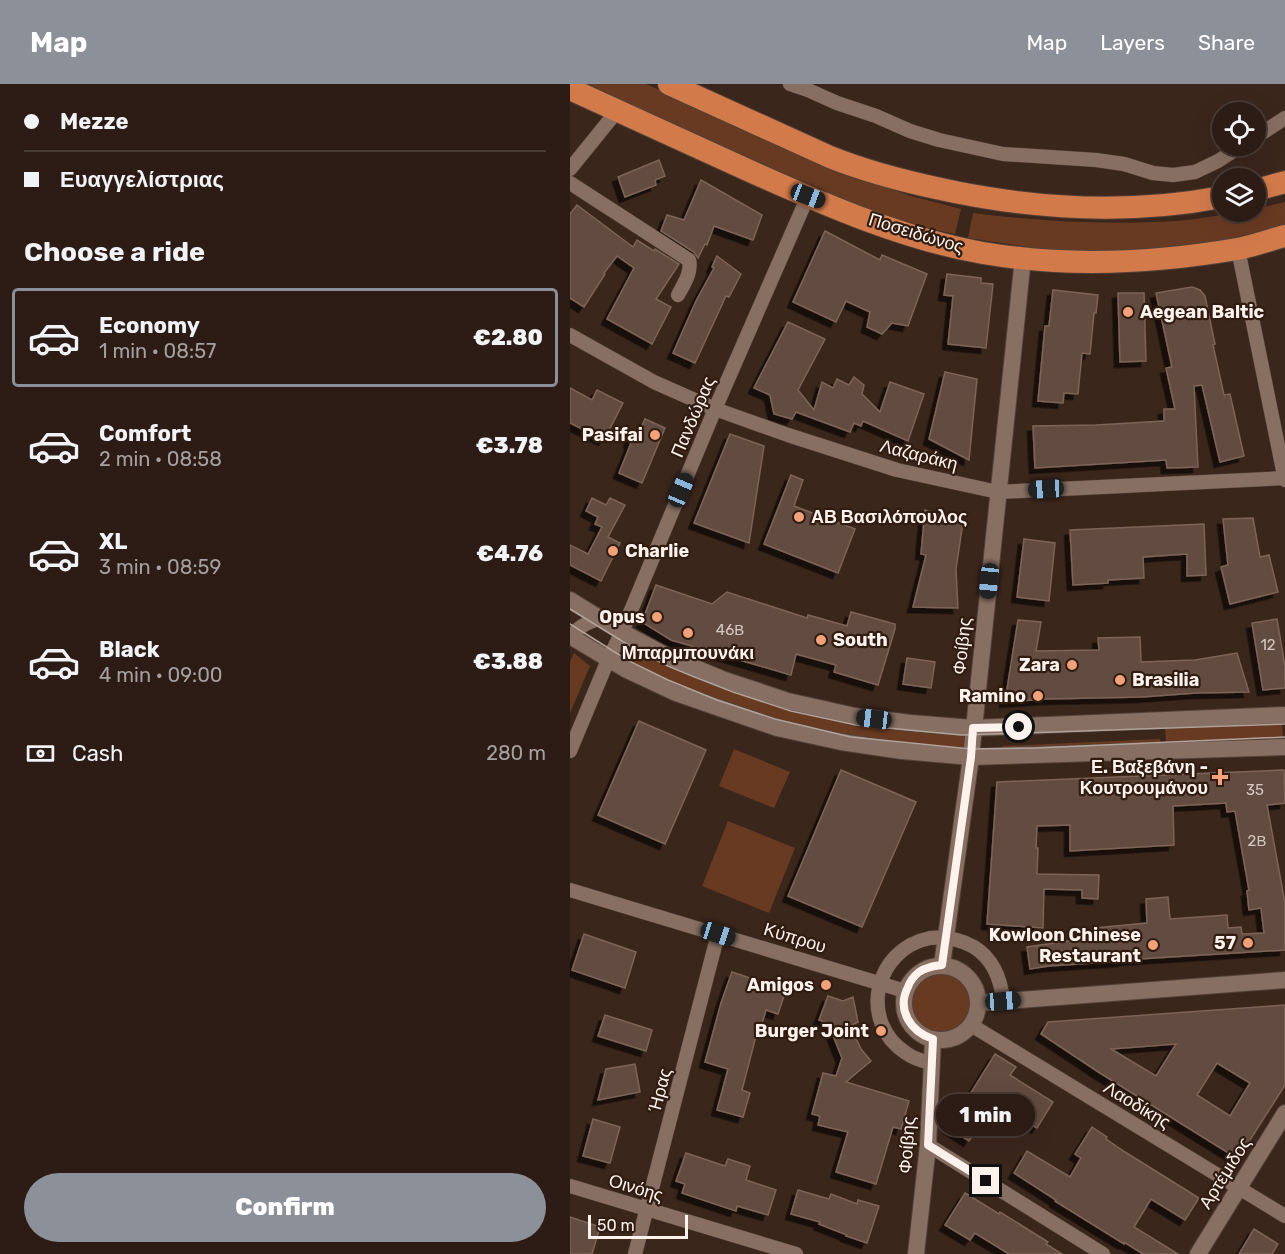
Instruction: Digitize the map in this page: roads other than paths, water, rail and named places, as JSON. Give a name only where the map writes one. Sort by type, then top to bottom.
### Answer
[{"type":"highway","points":[[669,84],[857,168],[901,181],[969,196],[1028,205],[1102,208],[1147,207],[1212,199]]},
{"type":"highway","name":"Ποσειδώνος","points":[[570,89],[808,196],[896,230],[983,253],[1023,258],[1130,261],[1238,249],[1285,236]]},
{"type":"highway","points":[[1266,187],[1285,182]]},
{"type":"street","points":[[790,84],[910,131],[1003,154],[1096,160],[1124,164],[1153,173],[1173,175],[1195,172],[1225,156]]},
{"type":"street","points":[[570,169],[617,111]]},
{"type":"street","points":[[1266,130],[1285,118]]},
{"type":"street","points":[[570,183],[689,260],[690,271],[678,295]]},
{"type":"street","name":"Πανδώρας","points":[[570,752],[808,196]]},
{"type":"street","points":[[1238,249],[1285,479]]},
{"type":"street","name":"Φοίβης","points":[[942,965],[971,757],[1023,258]]},
{"type":"street","name":"Λαζαράκη","points":[[570,334],[654,382],[715,409],[897,470],[998,492],[1285,479]]},
{"type":"street","points":[[570,600],[598,619],[669,657],[722,680],[788,701],[855,716],[973,728],[1285,715]]},
{"type":"street","points":[[598,619],[584,624],[570,637],[608,660],[676,693],[777,728],[841,742],[902,751],[971,757],[1285,747]]},
{"type":"street","name":"Κύπρου","points":[[570,890],[905,991]]},
{"type":"street","name":"Ήρας","points":[[635,1254],[718,934]]},
{"type":"street","points":[[931,1063],[918,1060],[896,1046],[881,1023],[877,997],[879,984],[889,964],[904,949],[924,939],[957,939],[968,944],[987,958],[999,978],[1003,1001]]},
{"type":"street","points":[[942,965],[953,967],[971,981],[978,1003],[971,1025],[954,1037],[944,1040],[933,1039],[918,1032],[908,1020],[904,1004],[905,991],[919,972],[942,965]]},
{"type":"street","points":[[978,1003],[1285,980]]},
{"type":"street","name":"Λαοδίκης","points":[[971,1025],[1285,1216]]},
{"type":"street","name":"Φοίβης","points":[[916,1254],[928,1145],[933,1039]]},
{"type":"street","name":"Αρτέμιδος","points":[[1198,1254],[1285,1113]]},
{"type":"street","points":[[928,1145],[1103,1254]]},
{"type":"street","name":"Οινόης","points":[[570,1186],[774,1251],[796,1254]]},
{"type":"tram line","points":[[570,609],[635,649],[692,676],[791,711],[856,725],[961,735],[1285,724]]},
{"type":"tram line","points":[[570,624],[629,661],[717,700],[775,719],[851,737],[971,749],[1285,737]]},
{"type":"place","name":"Aegean Baltic","points":[[1128,312]]},
{"type":"place","name":"Pasifai","points":[[655,435]]},
{"type":"place","name":"ΑΒ Βασιλόπουλος","points":[[799,517]]},
{"type":"place","name":"Charlie","points":[[613,551]]},
{"type":"place","name":"Opus","points":[[657,617]]},
{"type":"place","name":"Μπαρμπουνάκι","points":[[688,633]]},
{"type":"place","name":"South","points":[[821,640]]},
{"type":"place","name":"Zara","points":[[1072,665]]},
{"type":"place","name":"Brasilia","points":[[1120,680]]},
{"type":"place","name":"Ramino","points":[[1038,696]]},
{"type":"place","name":"Ε. Βαξεβάνη - Κουτρουμάνου","points":[[1220,777]]},
{"type":"place","name":"57","points":[[1248,943]]},
{"type":"place","name":"Kowloon Chinese Restaurant","points":[[1153,945]]},
{"type":"place","name":"Amigos","points":[[826,985]]},
{"type":"place","name":"Burger Joint","points":[[881,1031]]}]
